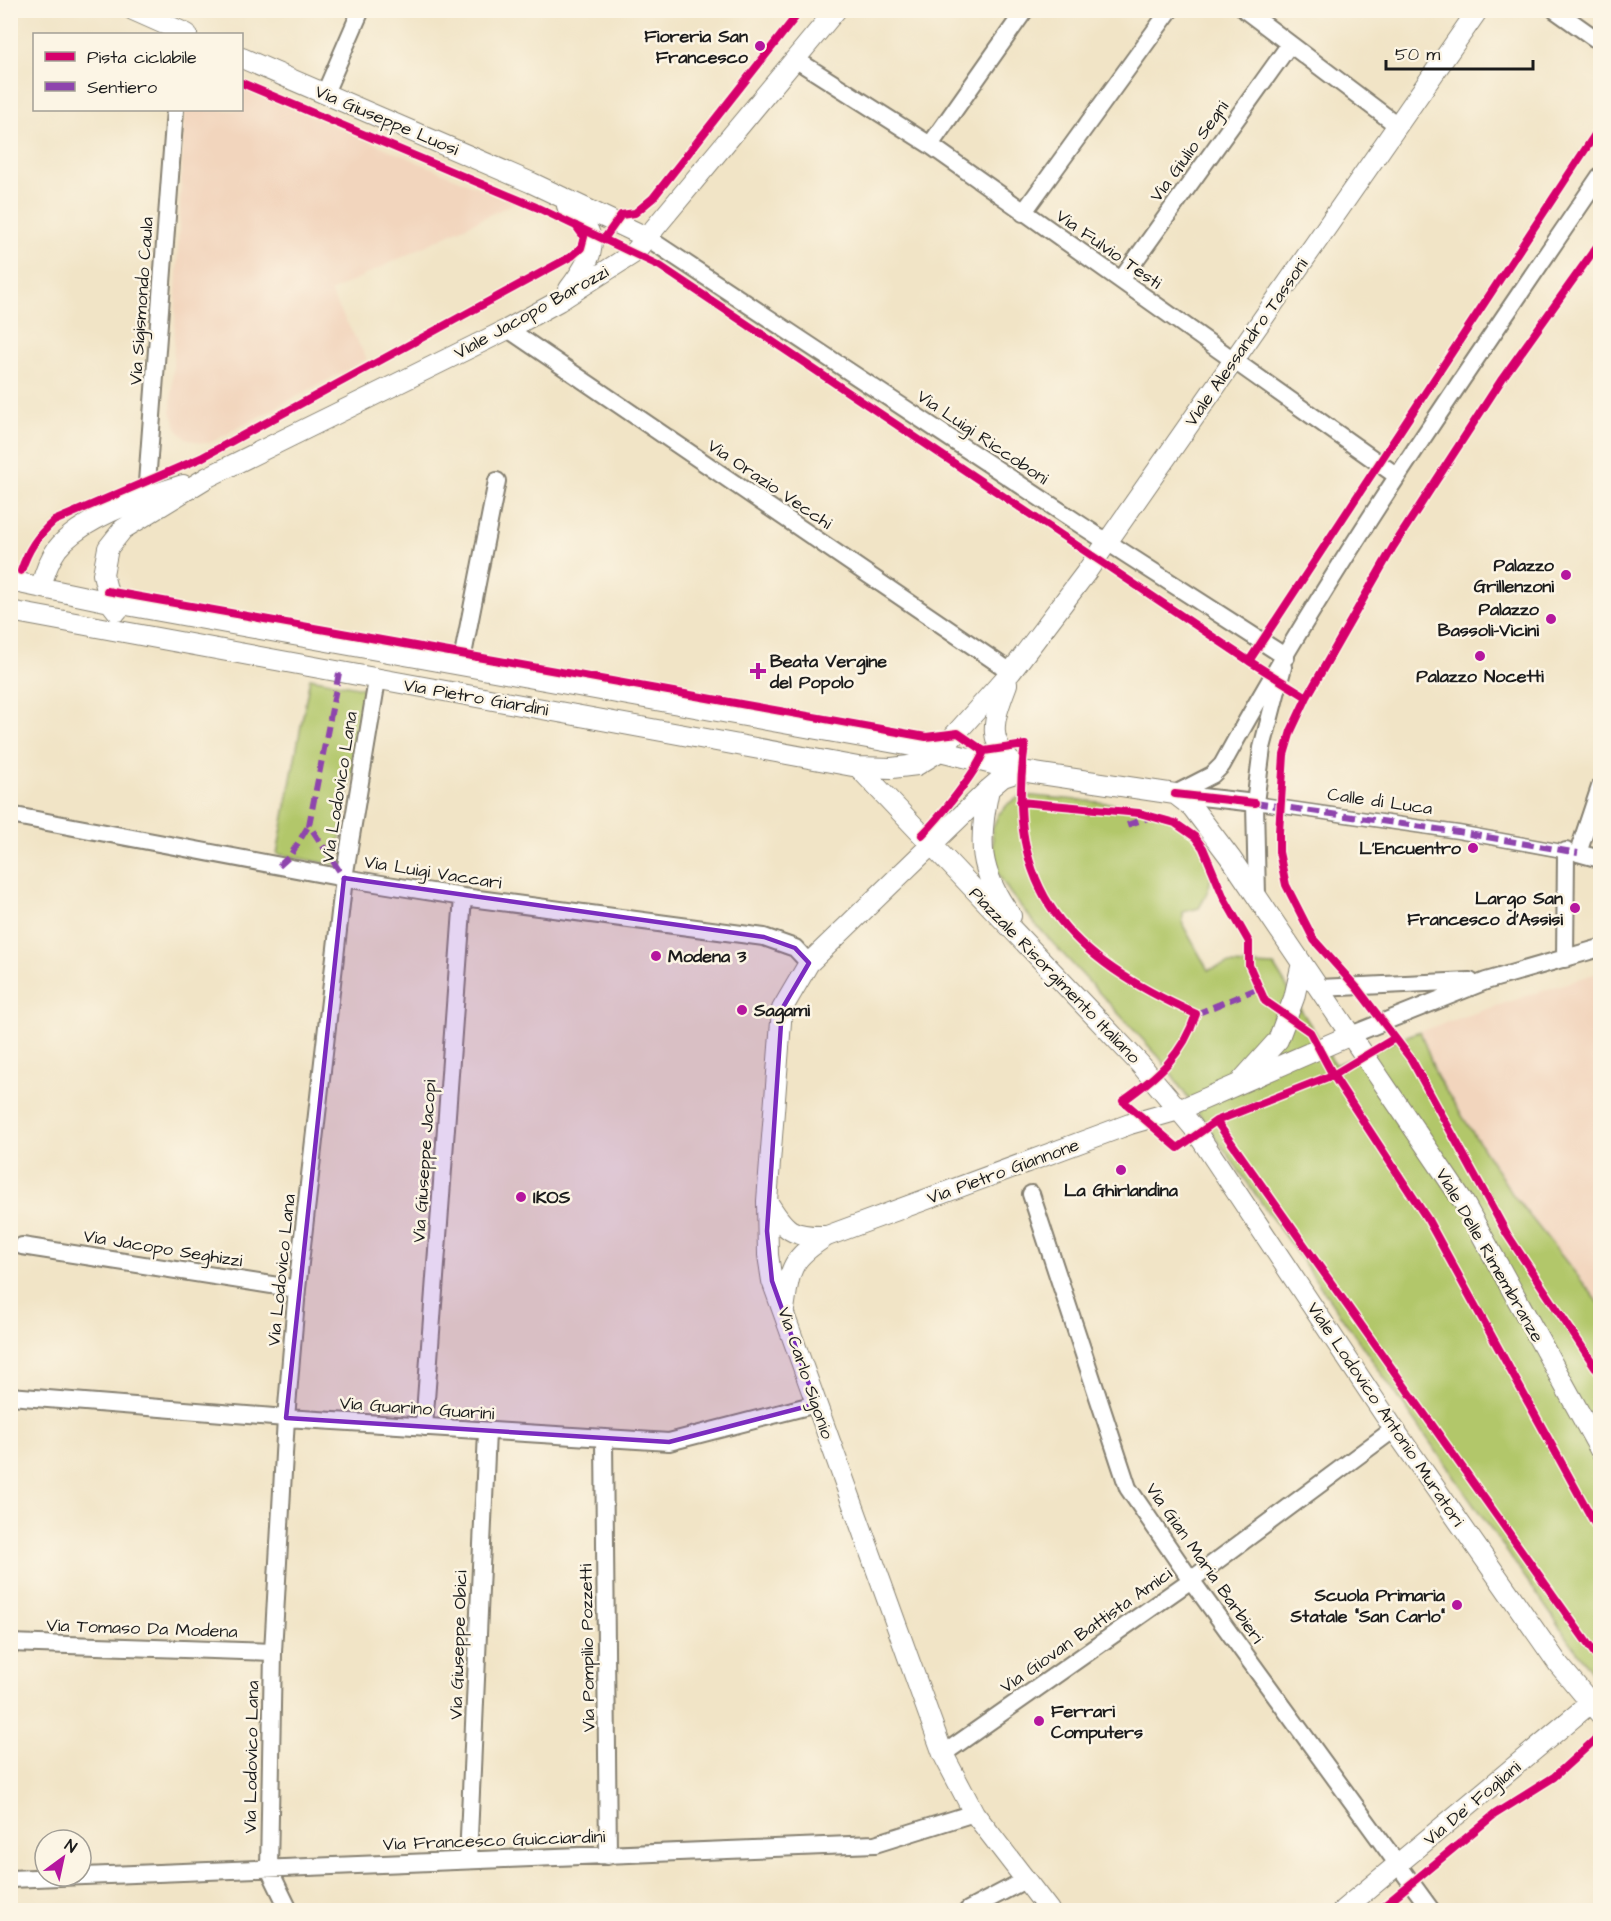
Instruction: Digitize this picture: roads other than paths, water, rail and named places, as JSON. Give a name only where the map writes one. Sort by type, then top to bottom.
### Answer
[{"type":"street","points":[[133,10],[181,33]]},
{"type":"street","points":[[326,93],[361,10]]},
{"type":"street","name":"Viale Jacopo Barozzi","points":[[136,635],[110,602],[103,574],[108,548],[123,529],[208,477],[508,329],[559,301],[653,242],[836,10]]},
{"type":"street","points":[[930,145],[1025,10]]},
{"type":"street","points":[[1023,213],[1170,10]]},
{"type":"street","points":[[1245,10],[1397,125]]},
{"type":"street","name":"Viale Alessandro Tassoni","points":[[940,751],[1011,672],[1107,542],[1478,10]]},
{"type":"street","points":[[1555,10],[1600,42]]},
{"type":"street","name":"Via Giulio Segni","points":[[1120,280],[1290,44]]},
{"type":"street","name":"Via Giuseppe Luosi","points":[[243,58],[532,183],[653,242]]},
{"type":"street","name":"Via Fulvio Testi","points":[[795,60],[930,145],[1397,476]]},
{"type":"street","name":"Via Sigismondo Caula","points":[[146,496],[175,111]]},
{"type":"street","points":[[1175,794],[1212,775],[1221,765],[1271,675],[1286,657],[1340,564],[1600,176]]},
{"type":"street","name":"Via Giuseppe Luosi","points":[[532,183],[578,215],[587,225],[591,237],[592,248],[586,267],[559,301]]},
{"type":"street","name":"Via Luigi Riccoboni","points":[[653,242],[1107,542],[1286,657]]},
{"type":"street","name":"Via Orazio Vecchi","points":[[508,329],[1011,672]]},
{"type":"street","name":"Viale Jacopo Barozzi","points":[[41,588],[56,550],[74,532],[146,496],[208,477]]},
{"type":"street","points":[[461,665],[497,481]]},
{"type":"street","name":"Via Pietro Giardini","points":[[10,581],[110,602],[940,751],[1021,771]]},
{"type":"street","name":"Via Pietro Giardini","points":[[10,610],[377,680],[858,767],[892,768],[917,765],[940,751]]},
{"type":"street","points":[[1257,897],[1255,803],[1262,748],[1286,657]]},
{"type":"street","name":"Viale Alessandro Tassoni","points":[[1011,672],[998,709],[994,730],[998,748],[1021,771]]},
{"type":"street","name":"Via Lodovico Lana","points":[[269,1869],[273,1652],[286,1418],[297,1289],[344,878],[377,680]]},
{"type":"street","name":"Piazzale Risorgimento Italiano","points":[[858,767],[1140,1064],[1179,1110]]},
{"type":"street","points":[[931,846],[1003,777],[1021,771],[1175,794],[1192,807],[1257,897],[1351,1035]]},
{"type":"street","points":[[1565,959],[1572,852],[1600,787]]},
{"type":"street","points":[[989,789],[982,823],[982,860],[1003,905],[1041,959]]},
{"type":"street","name":"Calle di Luca","points":[[1175,794],[1458,832],[1572,852]]},
{"type":"street","name":"Via Luigi Vaccari","points":[[10,815],[344,878],[463,897],[764,937],[795,948],[808,963]]},
{"type":"street","name":"Via Carlo Sigonio","points":[[931,846],[808,963],[782,1009],[767,1201],[768,1255],[772,1281],[943,1754],[974,1813],[1049,1911]]},
{"type":"street","points":[[1572,852],[1600,859]]},
{"type":"street","name":"Via Giuseppe Jacopi","points":[[424,1427],[463,897]]},
{"type":"street","points":[[1179,1110],[1351,1035],[1486,981],[1600,948]]},
{"type":"street","points":[[1236,1087],[1278,1040],[1294,998],[1302,963]]},
{"type":"street","points":[[1319,988],[1486,981]]},
{"type":"street","name":"Viale Delle Rimembranze","points":[[1351,1035],[1463,1201],[1600,1450]]},
{"type":"street","name":"Via Pietro Giannone","points":[[784,1310],[789,1277],[796,1259],[827,1236],[1130,1124],[1179,1110]]},
{"type":"street","name":"Viale Lodovico Antonio Muratori","points":[[1179,1110],[1197,1133],[1394,1429],[1559,1665],[1597,1704]]},
{"type":"street","name":"Via Gian Maria Barbieri","points":[[1032,1194],[1128,1488],[1191,1580],[1431,1911]]},
{"type":"street","name":"Via Pietro Giannone","points":[[767,1201],[788,1230],[806,1236],[827,1236]]},
{"type":"street","name":"Via Jacopo Seghizzi","points":[[22,1246],[297,1289]]},
{"type":"street","name":"Via Guarino Guarini","points":[[10,1396],[286,1418],[669,1442],[816,1404]]},
{"type":"street","name":"Via Giovan Battista Amici","points":[[943,1754],[1191,1580],[1394,1429]]},
{"type":"street","name":"Via Giuseppe Obici","points":[[468,1859],[487,1432]]},
{"type":"street","name":"Via Pompilio Pozzetti","points":[[604,1439],[608,1856]]},
{"type":"street","name":"Via Tomaso Da Modena","points":[[10,1643],[273,1652]]},
{"type":"street","name":"Via De' Fogliani","points":[[1343,1911],[1597,1704]]},
{"type":"street","name":"Via Francesco Guicciardini","points":[[10,1879],[875,1844],[974,1813]]},
{"type":"street","points":[[269,1869],[290,1911]]},
{"type":"street","points":[[968,1911],[1025,1880]]},
{"type":"place","name":"Fioreria San Francesco","points":[[760,46]]},
{"type":"place","name":"Palazzo Grillenzoni","points":[[1566,575]]},
{"type":"place","name":"Palazzo Bassoli–Vicini","points":[[1551,619]]},
{"type":"place","name":"Palazzo Nocetti","points":[[1480,656]]},
{"type":"place","name":"Beata Vergine del Popolo","points":[[758,671]]},
{"type":"place","name":"L'Encuentro","points":[[1473,848]]},
{"type":"place","name":"Largo San Francesco d’Assisi","points":[[1575,908]]},
{"type":"place","name":"Modena 3","points":[[656,956]]},
{"type":"place","name":"Sagami","points":[[742,1010]]},
{"type":"place","name":"La Ghirlandina","points":[[1121,1170]]},
{"type":"place","name":"IKOS","points":[[521,1197]]},
{"type":"place","name":"Scuola Primaria Statale \"San Carlo\"","points":[[1457,1605]]},
{"type":"place","name":"Ferrari Computers","points":[[1039,1721]]}]
